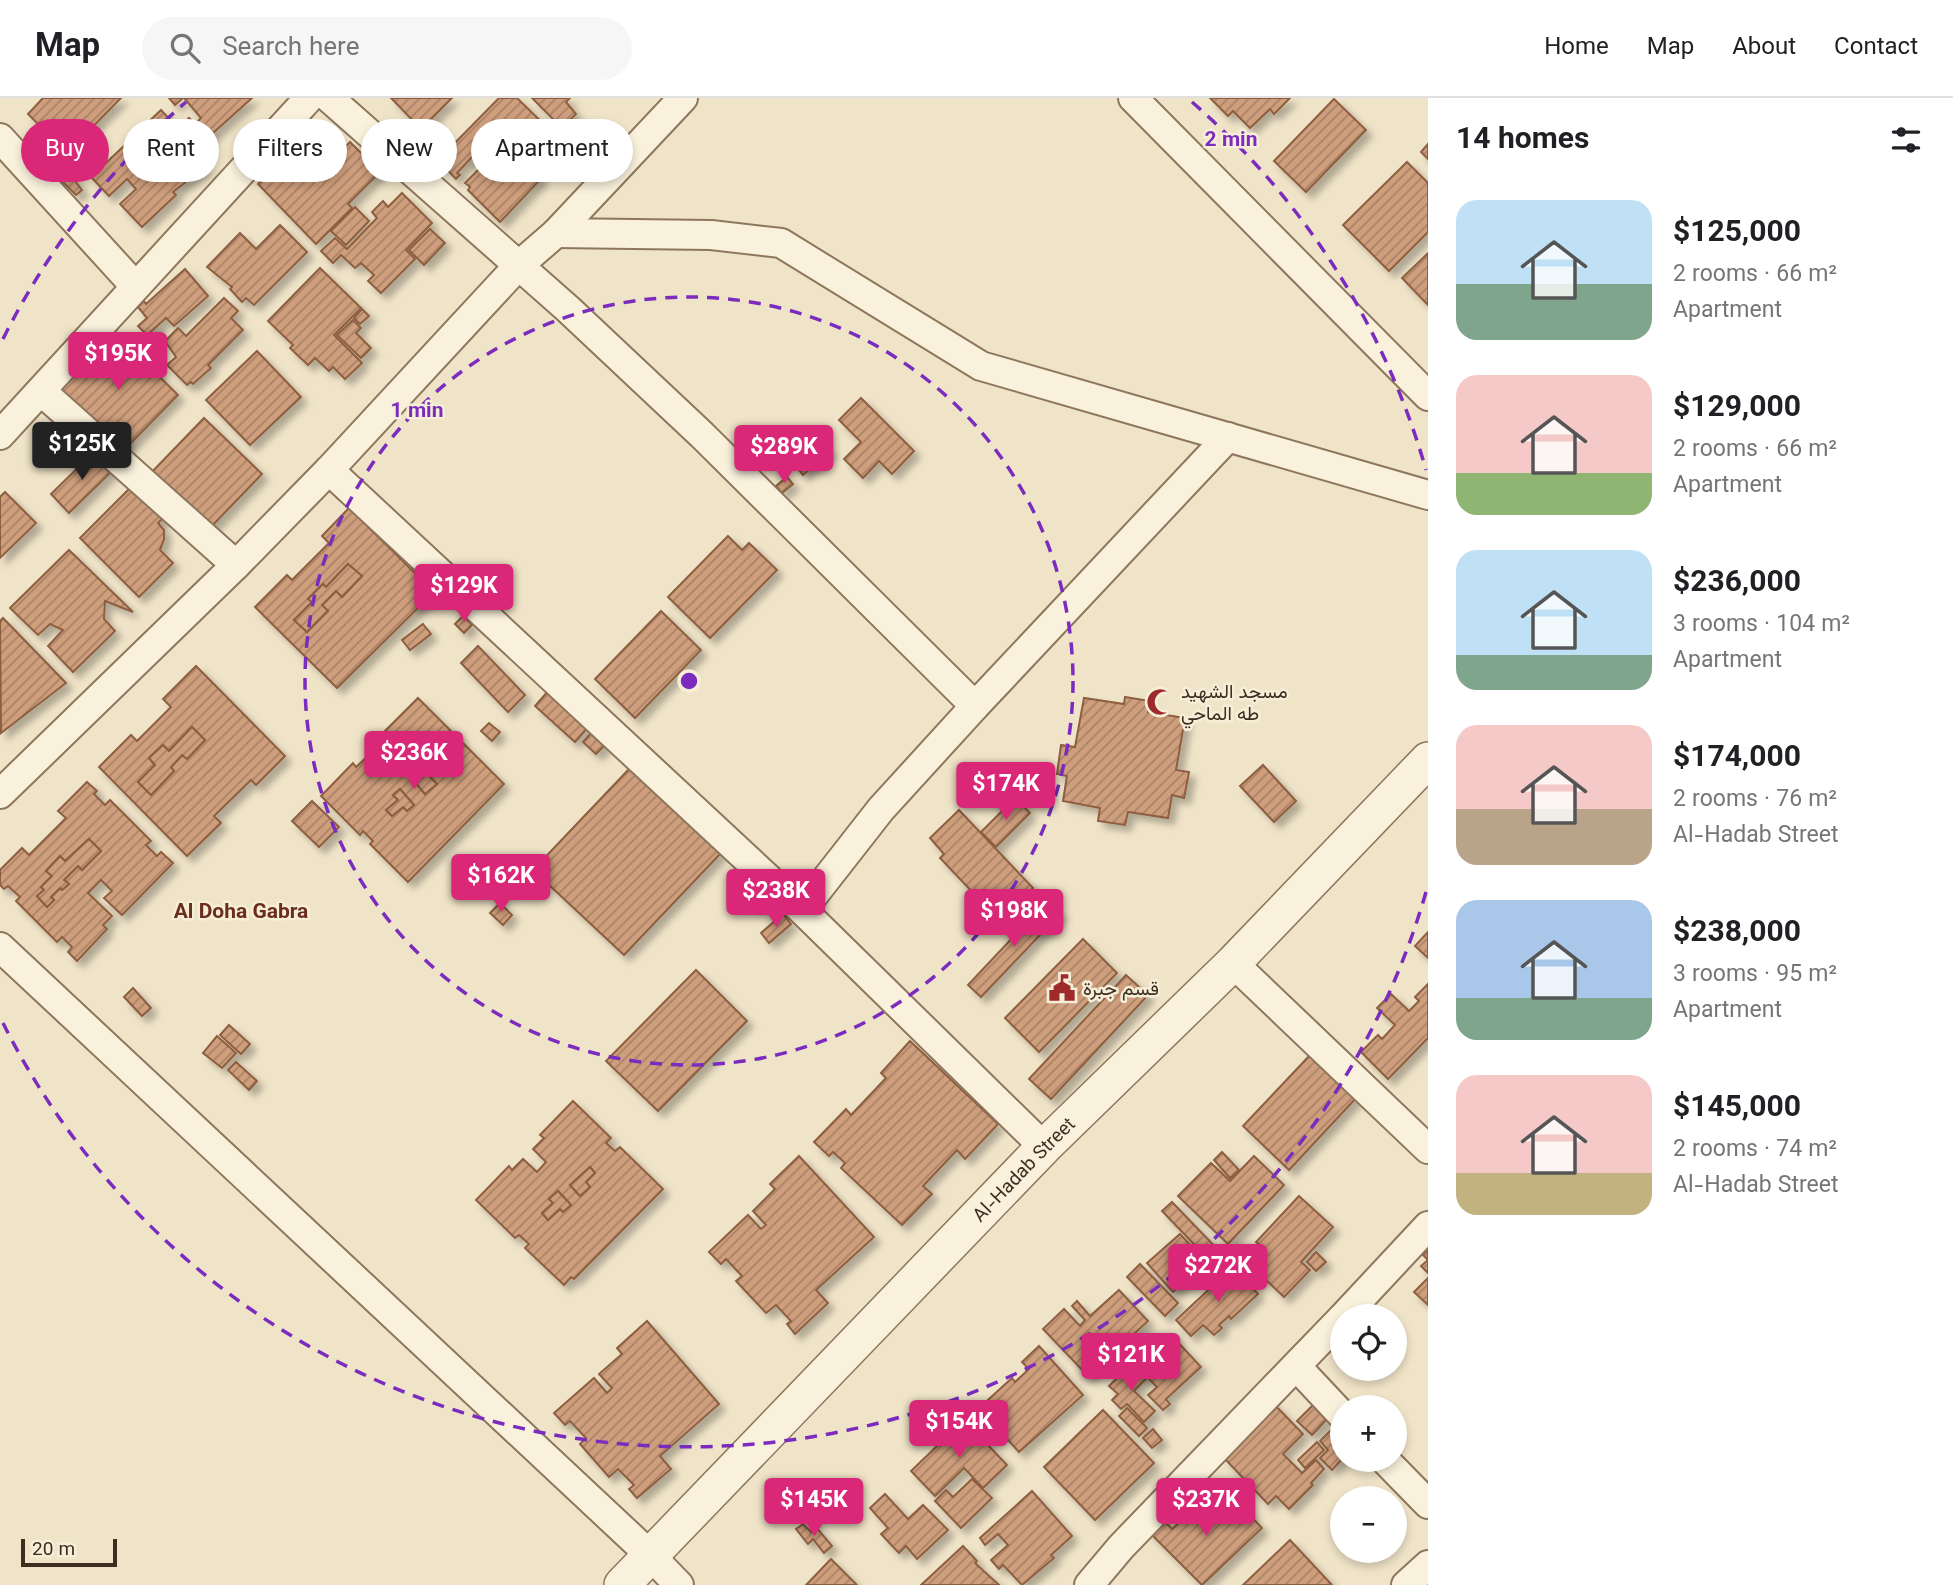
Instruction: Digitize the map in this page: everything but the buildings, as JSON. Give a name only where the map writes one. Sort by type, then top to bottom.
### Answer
[{"type":"street","points":[[0,435],[309,98]]},
{"type":"street","points":[[329,98],[568,309],[702,435],[975,706]]},
{"type":"street","points":[[0,794],[330,470],[518,266],[556,233],[683,98]]},
{"type":"street","points":[[1133,98],[1428,396]]},
{"type":"street","points":[[0,138],[135,286]]},
{"type":"street","points":[[556,233],[711,235],[781,243],[981,366],[1428,495]]},
{"type":"street","points":[[41,391],[236,565]]},
{"type":"street","points":[[802,910],[881,809],[1228,437]]},
{"type":"street","points":[[330,470],[802,910],[1044,1147]]},
{"type":"street","name":"Al-Hadab Street","points":[[622,1585],[1044,1147],[1233,962],[1428,760]]},
{"type":"street","points":[[0,947],[679,1585]]},
{"type":"street","points":[[1233,962],[1428,1149]]},
{"type":"street","points":[[1355,1304],[1428,1226]]},
{"type":"street","points":[[1089,1585],[1121,1547],[1330,1331]]},
{"type":"street","points":[[1297,1367],[1330,1402]]},
{"type":"street","points":[[1401,1472],[1423,1488]]},
{"type":"street","points":[[1406,1585],[1428,1565]]},
{"type":"place","name":"مسجد الشهيد طه الماحي","points":[[1160,702]]},
{"type":"place","name":"قسم جبرة","points":[[1062,988]]},
{"type":"district","name":"Al Doha Gabra","points":[[241,911]]}]
